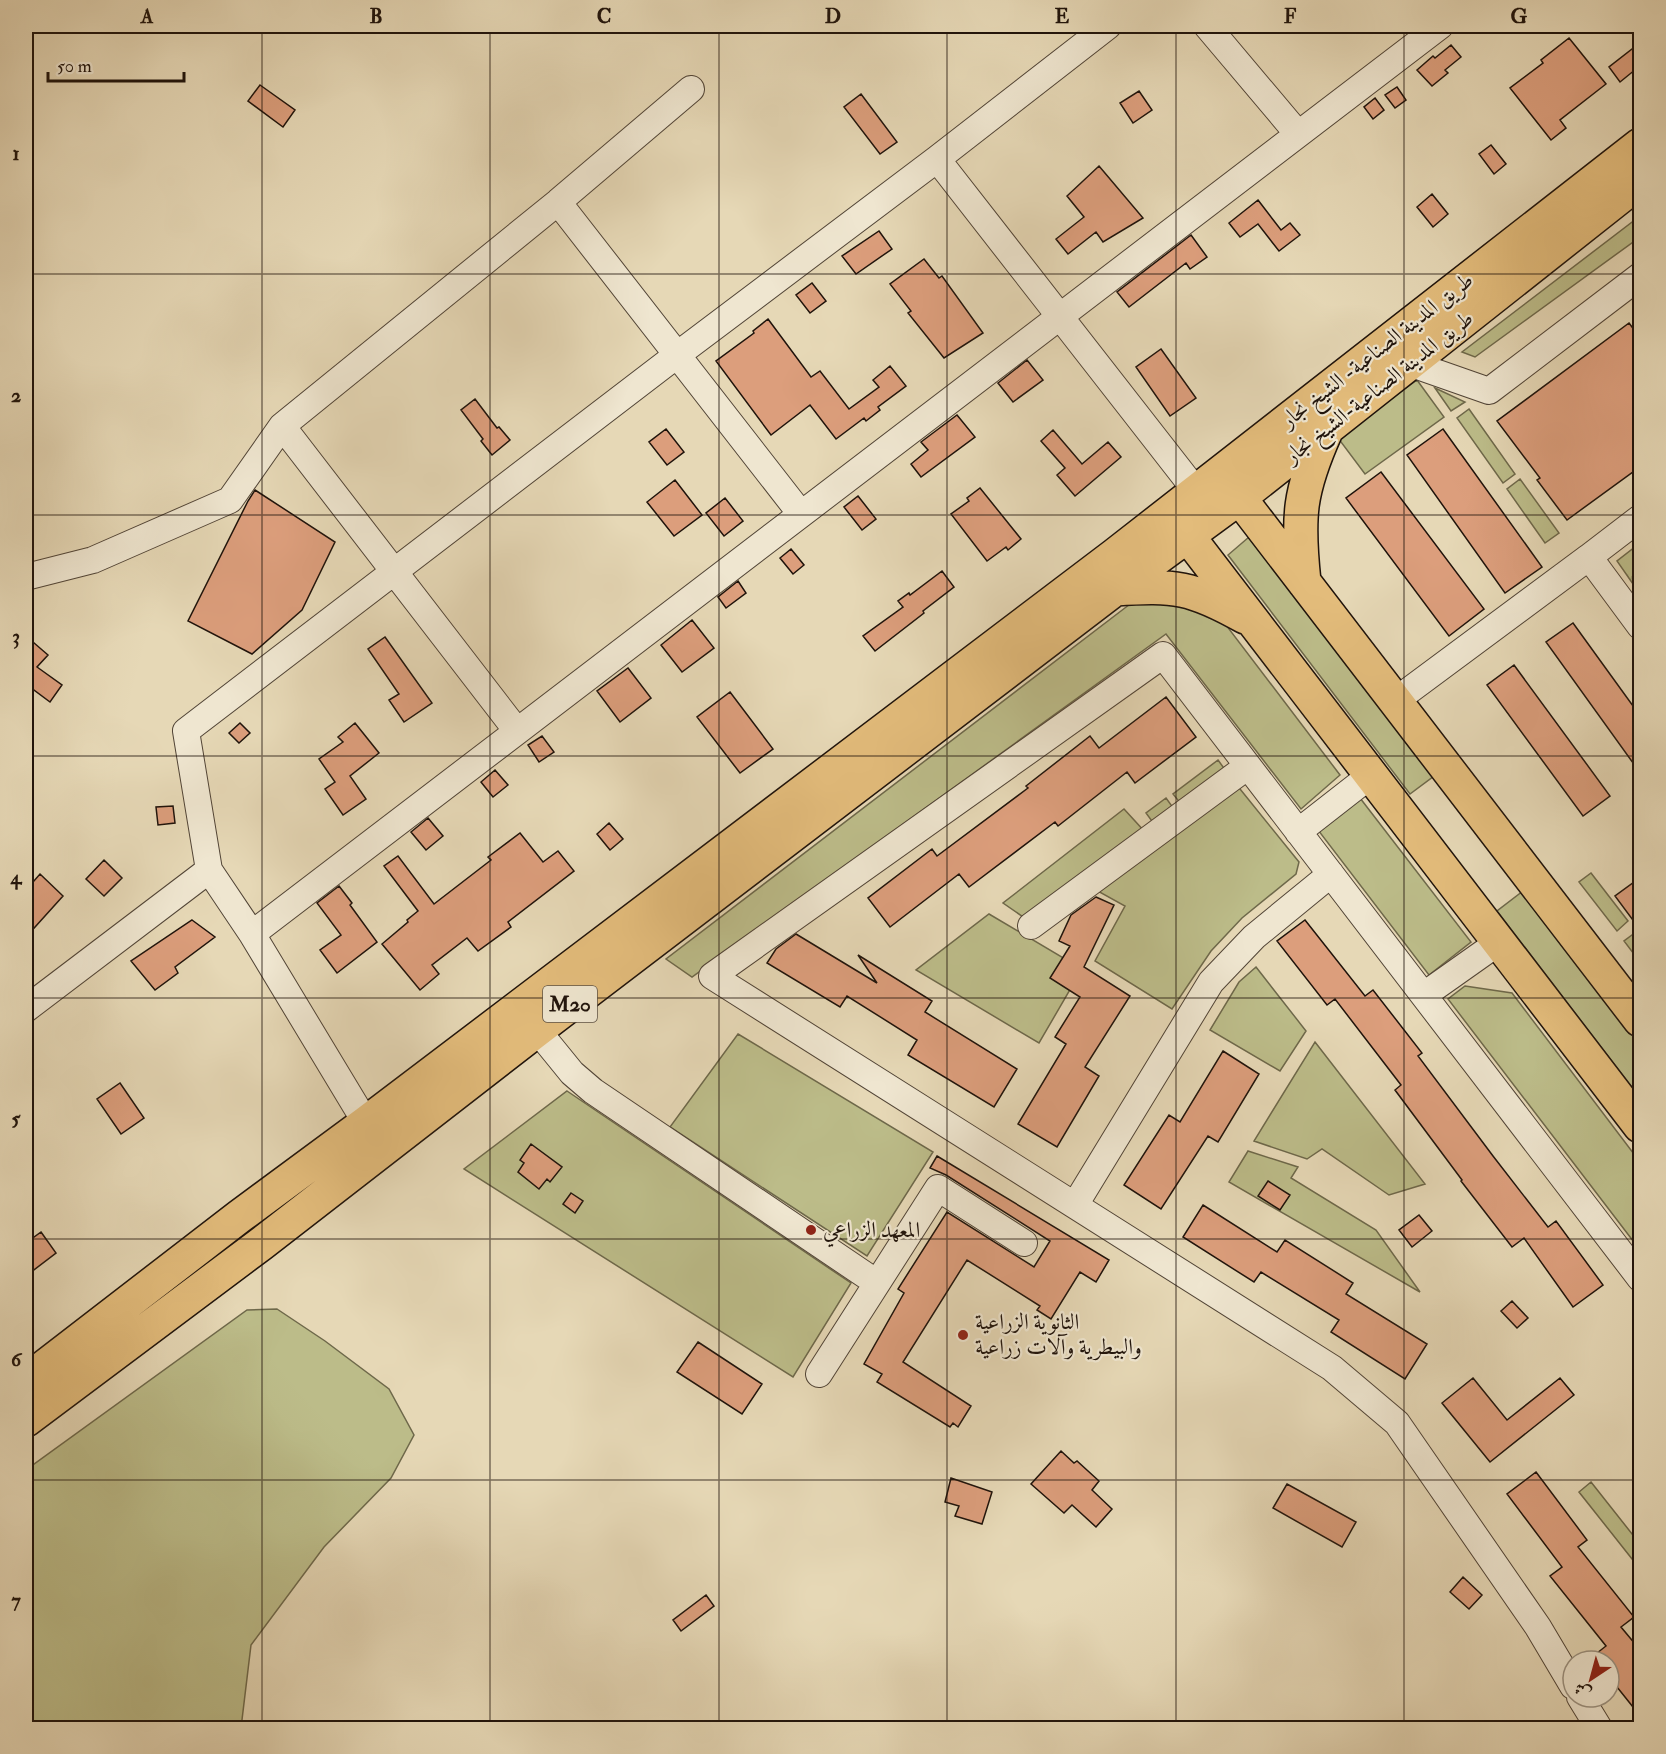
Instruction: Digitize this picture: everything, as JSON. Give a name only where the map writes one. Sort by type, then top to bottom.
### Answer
[{"type":"main road","name":"طريق المدينة الصناعية- الشيخ نجار","points":[[376,1135],[1114,555],[1178,523],[1218,487],[1641,145]]},
{"type":"main road","name":"طريق المدينة الصناعية-الشيخ نجار","points":[[1115,589],[1178,523],[1218,487],[1326,430],[1641,181]]},
{"type":"main road","points":[[1304,582],[1300,544],[1301,505],[1310,468],[1326,430]]},
{"type":"main road","points":[[1218,487],[1304,582],[1641,1020]]},
{"type":"main road","points":[[1178,523],[1641,1126]]},
{"type":"main road","points":[[1115,589],[1151,586],[1191,591],[1210,597],[1253,621]]},
{"type":"main road","name":"M20","points":[[26,1381],[231,1223],[376,1135],[537,1030],[1115,589]]},
{"type":"main road","name":"M20","points":[[26,1420],[261,1244],[376,1135]]},
{"type":"street","points":[[376,1135],[252,934],[209,870],[186,731],[1108,26]]},
{"type":"street","points":[[1207,26],[1298,134]]},
{"type":"street","points":[[252,934],[1440,26]]},
{"type":"street","points":[[26,577],[93,560],[230,500],[282,426],[558,202],[691,89]]},
{"type":"street","points":[[937,159],[1060,316],[1218,487]]},
{"type":"street","points":[[558,202],[801,514]]},
{"type":"street","points":[[1409,363],[1489,391],[1641,276]]},
{"type":"street","points":[[282,426],[517,731]]},
{"type":"street","points":[[1395,701],[1641,518]]},
{"type":"street","points":[[1589,557],[1641,626]]},
{"type":"street","points":[[1561,1666],[1538,1628],[1397,1423],[1332,1368],[712,976],[1163,655],[1641,1278]]},
{"type":"street","points":[[1031,926],[1248,766]]},
{"type":"street","points":[[1298,832],[1371,775]]},
{"type":"street","points":[[26,1009],[209,870]]},
{"type":"street","points":[[1075,1205],[1211,982],[1254,938],[1331,874]]},
{"type":"street","points":[[1424,995],[1499,942]]},
{"type":"street","points":[[537,1030],[572,1073],[593,1091],[877,1283]]},
{"type":"street","points":[[819,1374],[938,1188],[1024,1243]]},
{"type":"street","points":[[1587,1709],[1599,1728]]},
{"type":"green space","points":[[1640,216],[1640,237],[1475,357],[1462,352]]},
{"type":"green space","points":[[1417,380],[1444,417],[1365,474],[1338,438]]},
{"type":"green space","points":[[1435,388],[1465,402],[1451,411]]},
{"type":"green space","points":[[1469,409],[1515,474],[1503,483],[1457,418]]},
{"type":"green space","points":[[1520,479],[1559,533],[1545,543],[1507,489]]},
{"type":"green space","points":[[1249,537],[1434,776],[1410,794],[1228,555]]},
{"type":"green space","points":[[1640,543],[1640,594],[1617,561]]},
{"type":"green space","points":[[1151,588],[1223,621],[1340,775],[1301,809],[1166,634],[692,977],[666,959]]},
{"type":"green space","points":[[1218,760],[1226,771],[1181,804],[1173,794]]},
{"type":"green space","points":[[1236,784],[1299,862],[1296,874],[1242,918],[1211,951],[1172,1009],[1095,961],[1125,906],[1094,889]]},
{"type":"green space","points":[[1166,798],[1174,809],[1154,824],[1146,813]]},
{"type":"green space","points":[[1360,798],[1471,942],[1429,975],[1318,830]]},
{"type":"green space","points":[[1124,809],[1145,832],[1029,921],[1003,903]]},
{"type":"green space","points":[[1591,873],[1628,921],[1617,931],[1579,882]]},
{"type":"green space","points":[[1523,891],[1640,1045],[1640,1098],[1497,911]]},
{"type":"green space","points":[[989,914],[1082,969],[1039,1043],[916,970]]},
{"type":"green space","points":[[1636,932],[1640,937],[1640,962],[1624,941]]},
{"type":"green space","points":[[1256,967],[1306,1031],[1280,1071],[1210,1030],[1239,982]]},
{"type":"green space","points":[[1465,986],[1512,993],[1640,1162],[1640,1250],[1448,999]]},
{"type":"green space","points":[[738,1034],[933,1152],[867,1256],[670,1127]]},
{"type":"green space","points":[[1315,1042],[1425,1184],[1389,1195],[1322,1149],[1307,1159],[1254,1141]]},
{"type":"green space","points":[[567,1091],[851,1283],[793,1377],[464,1169]]},
{"type":"green space","points":[[1248,1151],[1298,1167],[1291,1178],[1376,1230],[1420,1292],[1229,1182]]},
{"type":"green space","points":[[277,1309],[325,1341],[389,1389],[414,1435],[391,1478],[324,1547],[251,1645],[241,1728],[26,1728],[26,1470],[247,1310]]},
{"type":"green space","points":[[1591,1482],[1640,1544],[1640,1569],[1579,1492]]},
{"type":"building","points":[[1569,38],[1606,84],[1560,120],[1566,128],[1551,140],[1510,88],[1543,63],[1541,60]]},
{"type":"building","points":[[1641,42],[1641,65],[1620,82],[1609,67]]},
{"type":"building","points":[[1451,45],[1461,57],[1445,70],[1448,73],[1432,86],[1417,70],[1433,56],[1435,58]]},
{"type":"building","points":[[260,85],[295,110],[283,127],[248,101]]},
{"type":"building","points":[[1397,87],[1406,100],[1395,108],[1385,95]]},
{"type":"building","points":[[1139,91],[1152,110],[1133,123],[1120,103]]},
{"type":"building","points":[[861,94],[897,142],[880,154],[844,107]]},
{"type":"building","points":[[1375,98],[1384,110],[1373,119],[1364,107]]},
{"type":"building","points":[[1491,145],[1506,164],[1494,174],[1479,154]]},
{"type":"building","points":[[1099,166],[1143,218],[1103,242],[1096,232],[1068,254],[1056,239],[1084,217],[1067,196]]},
{"type":"building","points":[[1432,194],[1448,214],[1433,227],[1417,207]]},
{"type":"building","points":[[1258,200],[1281,230],[1290,223],[1300,235],[1279,251],[1258,224],[1240,237],[1229,223]]},
{"type":"building","points":[[879,231],[892,249],[856,274],[842,256]]},
{"type":"building","points":[[1191,235],[1207,257],[1190,269],[1186,263],[1129,307],[1117,292]]},
{"type":"building","points":[[924,259],[939,278],[942,276],[983,333],[944,358],[908,313],[911,311],[890,284]]},
{"type":"building","points":[[812,283],[826,301],[810,313],[796,295]]},
{"type":"building","points":[[768,319],[811,377],[820,371],[849,409],[879,387],[873,380],[890,366],[906,386],[878,407],[880,410],[866,421],[864,418],[836,439],[810,405],[771,435],[716,361],[754,333],[753,331]]},
{"type":"building","points":[[1629,323],[1641,339],[1641,466],[1567,520],[1537,480],[1540,478],[1497,421]]},
{"type":"building","points":[[1161,349],[1196,398],[1170,416],[1136,367]]},
{"type":"building","points":[[1027,360],[1043,380],[1013,402],[998,383]]},
{"type":"building","points":[[475,399],[497,428],[499,427],[510,440],[492,455],[461,410]]},
{"type":"building","points":[[957,415],[975,437],[921,477],[911,464],[928,450],[921,442]]},
{"type":"building","points":[[666,429],[684,452],[667,465],[649,442]]},
{"type":"building","points":[[1443,429],[1542,567],[1505,593],[1407,455]]},
{"type":"building","points":[[1053,430],[1082,464],[1108,442],[1121,457],[1075,496],[1057,475],[1065,468],[1041,441]]},
{"type":"building","points":[[1381,472],[1484,609],[1449,636],[1346,498]]},
{"type":"building","points":[[675,480],[702,515],[674,536],[647,502]]},
{"type":"building","points":[[980,488],[1021,539],[1008,550],[1006,547],[987,561],[951,514],[969,501],[967,498]]},
{"type":"building","points":[[255,490],[335,542],[302,610],[252,654],[188,621]]},
{"type":"building","points":[[858,496],[876,519],[862,530],[844,507]]},
{"type":"building","points":[[725,498],[743,521],[724,536],[706,513]]},
{"type":"building","points":[[791,549],[804,565],[793,574],[780,558]]},
{"type":"building","points":[[942,571],[954,587],[875,651],[863,636],[903,607],[898,601],[909,593],[910,595]]},
{"type":"building","points":[[738,581],[746,593],[726,608],[718,597]]},
{"type":"building","points":[[692,620],[714,648],[682,672],[661,645]]},
{"type":"building","points":[[1573,623],[1641,717],[1641,774],[1546,642]]},
{"type":"building","points":[[26,636],[48,655],[37,667],[62,685],[50,702],[26,684]]},
{"type":"building","points":[[385,637],[432,703],[404,722],[389,700],[399,694],[368,649]]},
{"type":"building","points":[[1514,665],[1610,796],[1583,816],[1487,685]]},
{"type":"building","points":[[628,668],[651,698],[620,722],[597,691]]},
{"type":"building","points":[[730,692],[773,749],[740,773],[697,717]]},
{"type":"building","points":[[1166,697],[1196,737],[1135,783],[1127,772],[1058,826],[1055,822],[969,887],[959,874],[890,927],[868,898],[932,849],[937,856],[1028,788],[1026,786],[1090,736],[1099,748]]},
{"type":"building","points":[[240,723],[250,733],[239,743],[229,733]]},
{"type":"building","points":[[355,723],[379,753],[350,776],[366,799],[343,815],[325,789],[335,782],[319,759],[343,742],[338,737]]},
{"type":"building","points":[[542,736],[554,752],[539,762],[528,745]]},
{"type":"building","points":[[495,770],[508,785],[493,797],[481,782]]},
{"type":"building","points":[[173,806],[175,823],[158,825],[156,807]]},
{"type":"building","points":[[428,818],[443,836],[426,850],[411,832]]},
{"type":"building","points":[[609,823],[623,839],[610,850],[597,834]]},
{"type":"building","points":[[520,833],[543,862],[558,851],[574,871],[508,922],[511,927],[478,951],[467,938],[432,965],[439,974],[420,990],[382,944],[418,911],[384,866],[398,856],[434,904],[491,860],[488,857]]},
{"type":"building","points":[[104,860],[122,878],[104,896],[86,879]]},
{"type":"building","points":[[40,874],[63,896],[26,937],[26,890]]},
{"type":"building","points":[[1641,877],[1641,931],[1615,896]]},
{"type":"building","points":[[339,886],[377,942],[337,973],[320,950],[341,935],[317,903]]},
{"type":"building","points":[[1096,897],[1114,905],[1084,967],[1130,996],[1085,1067],[1099,1076],[1057,1147],[1018,1124],[1066,1044],[1055,1037],[1080,997],[1050,978],[1070,946],[1059,941],[1071,915]]},
{"type":"building","points":[[192,920],[215,937],[175,967],[178,973],[155,990],[131,961]]},
{"type":"building","points":[[1305,920],[1365,996],[1373,990],[1422,1053],[1418,1056],[1548,1227],[1556,1221],[1603,1285],[1573,1307],[1524,1238],[1512,1247],[1395,1090],[1401,1085],[1335,999],[1327,1005],[1277,941]]},
{"type":"building","points":[[796,934],[877,983],[858,955],[932,1001],[925,1012],[1017,1069],[994,1107],[908,1055],[917,1040],[847,996],[840,1007],[767,963],[776,949]]},
{"type":"building","points":[[1223,1051],[1259,1074],[1218,1142],[1208,1136],[1161,1209],[1124,1185],[1169,1115],[1180,1122]]},
{"type":"building","points":[[120,1083],[144,1118],[121,1134],[97,1099]]},
{"type":"building","points":[[531,1144],[562,1167],[550,1182],[547,1179],[539,1189],[518,1172],[524,1163],[520,1160]]},
{"type":"building","points":[[937,1156],[1109,1260],[1096,1282],[1080,1272],[1051,1319],[1037,1310],[1040,1306],[967,1260],[903,1362],[971,1406],[958,1427],[953,1423],[950,1427],[877,1382],[882,1374],[864,1364],[904,1293],[898,1289],[947,1212],[1034,1267],[1050,1241],[946,1175],[930,1168]]},
{"type":"building","points":[[1268,1181],[1290,1195],[1280,1210],[1258,1196]]},
{"type":"building","points":[[571,1193],[583,1201],[575,1213],[563,1204]]},
{"type":"building","points":[[1203,1205],[1277,1252],[1285,1240],[1353,1283],[1346,1294],[1427,1344],[1405,1379],[1331,1332],[1339,1320],[1261,1272],[1254,1282],[1183,1237]]},
{"type":"building","points":[[1419,1215],[1432,1231],[1412,1247],[1399,1230]]},
{"type":"building","points":[[41,1232],[56,1253],[26,1276],[26,1243]]},
{"type":"building","points":[[1512,1301],[1528,1318],[1517,1328],[1501,1311]]},
{"type":"building","points":[[698,1342],[762,1384],[742,1414],[677,1372]]},
{"type":"building","points":[[1473,1378],[1507,1420],[1560,1378],[1574,1395],[1490,1462],[1442,1403]]},
{"type":"building","points":[[1061,1451],[1074,1463],[1077,1461],[1099,1481],[1092,1490],[1112,1509],[1096,1527],[1072,1505],[1064,1513],[1031,1484]]},
{"type":"building","points":[[1536,1472],[1587,1540],[1578,1547],[1634,1617],[1621,1627],[1641,1651],[1641,1717],[1621,1692],[1621,1649],[1602,1649],[1606,1646],[1550,1576],[1562,1567],[1507,1494]]},
{"type":"building","points":[[951,1478],[992,1492],[982,1524],[955,1516],[959,1506],[945,1502]]},
{"type":"building","points":[[1287,1484],[1356,1522],[1342,1547],[1273,1508]]},
{"type":"building","points":[[1463,1577],[1482,1595],[1469,1609],[1450,1592]]},
{"type":"building","points":[[706,1595],[714,1606],[681,1631],[673,1620]]},
{"type":"place","name":"المعهد الزراعي","points":[[811,1230]]},
{"type":"place","name":"الثانوية الزراعية والبيطرية وآلات زراعية","points":[[963,1335]]}]
